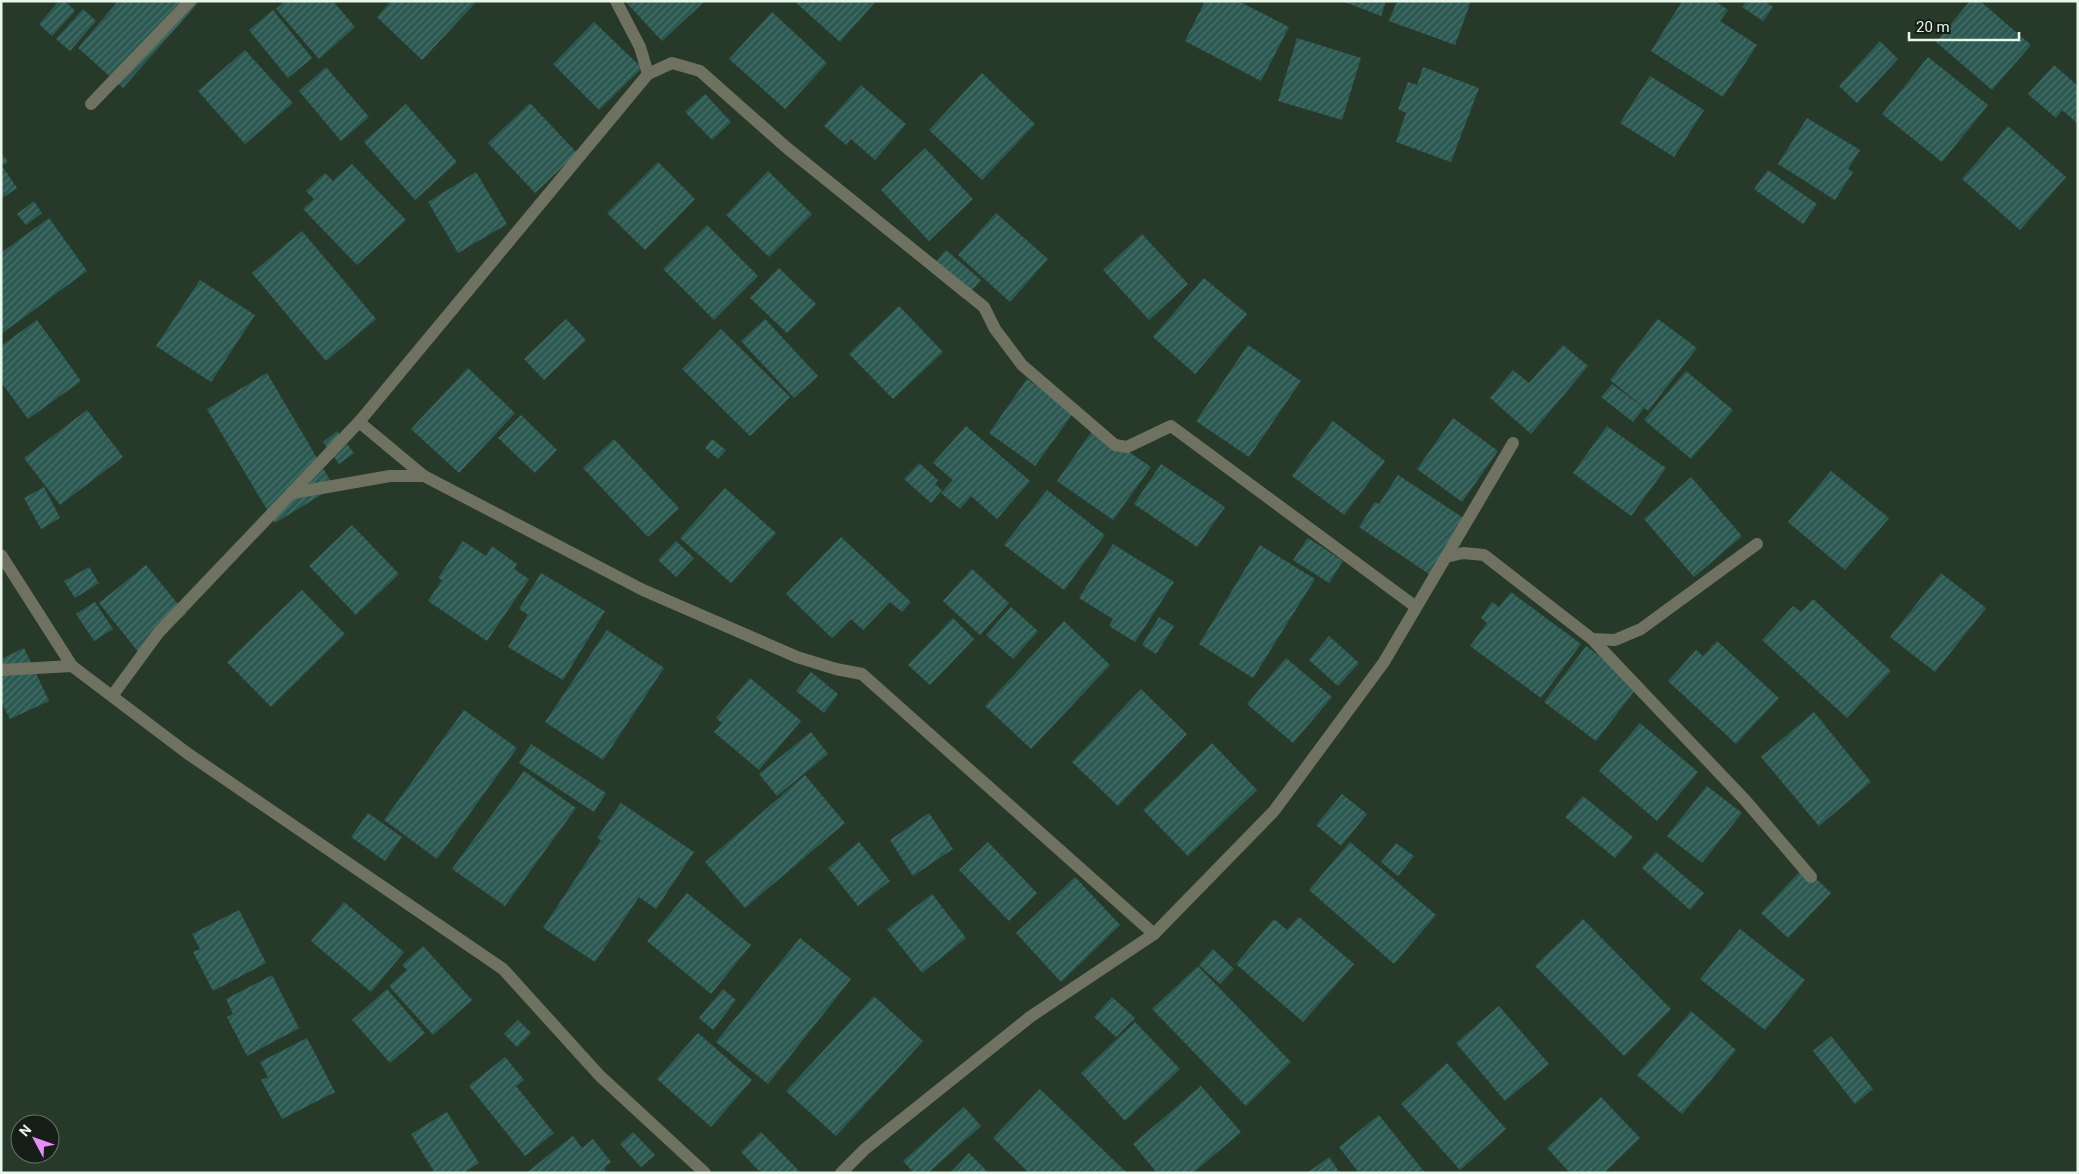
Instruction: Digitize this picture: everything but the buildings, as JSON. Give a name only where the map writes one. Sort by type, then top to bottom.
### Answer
[{"type":"street","points":[[91,104],[190,1]]},
{"type":"street","points":[[616,1],[640,47],[648,74]]},
{"type":"street","points":[[112,696],[159,632],[359,422],[648,74],[672,63],[700,71],[787,148],[984,307],[995,329],[1022,365],[1115,445],[1127,447],[1170,426],[1416,607]]},
{"type":"street","points":[[359,422],[424,476],[643,590],[797,657],[836,669],[862,674],[1154,934]]},
{"type":"street","points":[[841,1173],[865,1149],[1030,1017],[1154,934],[1274,811],[1384,662],[1513,443]]},
{"type":"street","points":[[293,493],[390,476],[424,476]]},
{"type":"street","points":[[1592,639],[1615,640],[1641,629],[1757,544]]},
{"type":"street","points":[[1446,557],[1463,552],[1484,554],[1592,639],[1746,800],[1811,877]]},
{"type":"street","points":[[1,555],[72,666],[187,753],[503,970],[600,1076],[706,1173]]},
{"type":"street","points":[[1,670],[72,666]]}]
